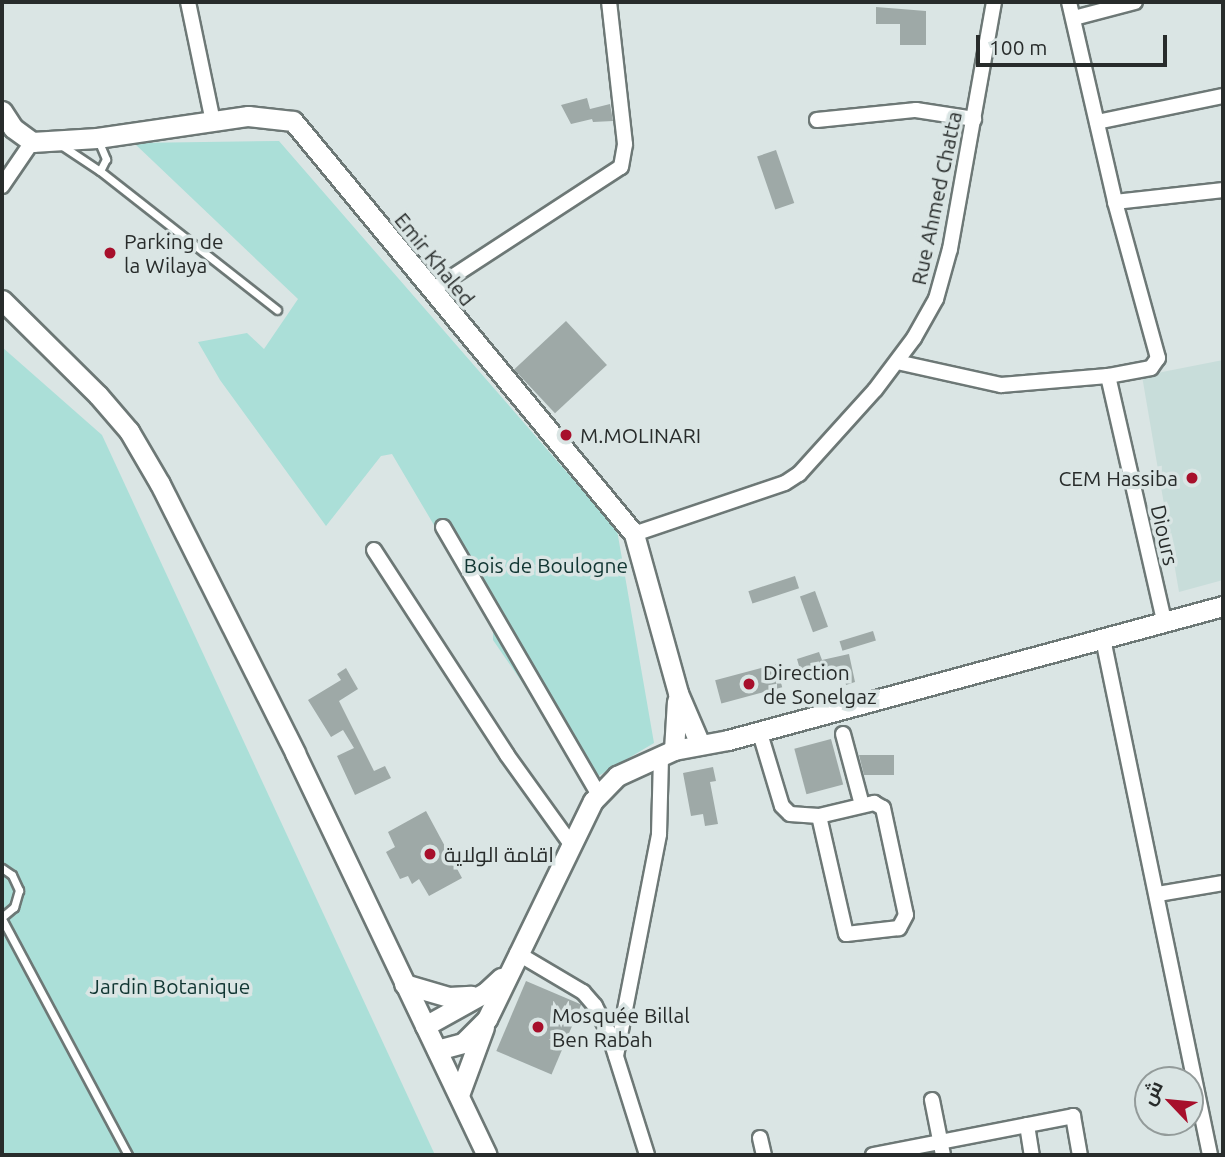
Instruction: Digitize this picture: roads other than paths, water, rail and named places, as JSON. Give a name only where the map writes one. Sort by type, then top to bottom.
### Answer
[{"type":"street","points":[[188,2],[213,122]]},
{"type":"street","points":[[432,290],[621,167],[625,144],[609,2]]},
{"type":"street","name":"Rue Ahmed Chatta","points":[[634,534],[785,483],[799,474],[897,362],[939,290],[974,119],[994,2]]},
{"type":"street","points":[[897,362],[1001,385],[1108,376],[1158,362],[1115,202],[1069,2]]},
{"type":"street","points":[[1074,18],[1135,2]]},
{"type":"street","points":[[1097,122],[1223,96]]},
{"type":"street","points":[[817,120],[916,110],[974,119]]},
{"type":"street","points":[[2,111],[13,128],[32,142],[2,186]]},
{"type":"street","name":"Emir Khaled","points":[[32,142],[58,143],[248,116],[293,121],[634,534],[678,693]]},
{"type":"street","points":[[1115,202],[1223,190]]},
{"type":"street","points":[[2,300],[129,431],[295,753],[487,1155]]},
{"type":"street","name":"Diours","points":[[1108,376],[1164,621]]},
{"type":"street","points":[[443,527],[598,793]]},
{"type":"street","points":[[374,550],[507,755],[571,844]]},
{"type":"street","points":[[459,1095],[504,975],[598,793],[618,776],[667,753],[1223,606]]},
{"type":"street","points":[[1103,639],[1210,1155]]},
{"type":"street","points":[[678,693],[700,744]]},
{"type":"street","points":[[616,1056],[659,834],[667,753],[678,693]]},
{"type":"street","points":[[759,730],[782,806],[802,818],[874,803],[883,808],[906,915],[899,928],[846,934],[819,816]]},
{"type":"street","points":[[843,734],[862,805]]},
{"type":"street","points":[[1158,894],[1223,883]]},
{"type":"street","points":[[517,953],[583,992],[600,1014],[647,1155]]},
{"type":"street","points":[[425,1026],[486,992],[504,975]]},
{"type":"street","points":[[404,984],[449,997],[486,992]]},
{"type":"street","points":[[437,1050],[463,1042],[487,1018]]},
{"type":"street","points":[[932,1100],[942,1148]]},
{"type":"street","points":[[873,1155],[942,1148],[1073,1115],[1080,1155]]},
{"type":"street","points":[[1027,1125],[1032,1155]]},
{"type":"street","points":[[760,1138],[764,1155]]},
{"type":"lane","points":[[97,138],[106,159],[100,170]]},
{"type":"lane","points":[[58,143],[100,170],[277,310]]},
{"type":"lane","points":[[2,868],[12,875],[19,890],[14,907],[2,918],[128,1155]]},
{"type":"place","name":"Parking de la Wilaya","points":[[110,253]]},
{"type":"place","name":"M.MOLINARI","points":[[566,435]]},
{"type":"place","name":"CEM Hassiba","points":[[1192,478]]},
{"type":"place","name":"Direction de Sonelgaz","points":[[749,684]]},
{"type":"place","name":"اقامة الولاية","points":[[430,854]]},
{"type":"place","name":"Mosquée Billal Ben Rabah","points":[[538,1027]]},
{"type":"park label","name":"Bois de Boulogne","points":[[546,565]]},
{"type":"park label","name":"Jardin Botanique","points":[[170,986]]}]
